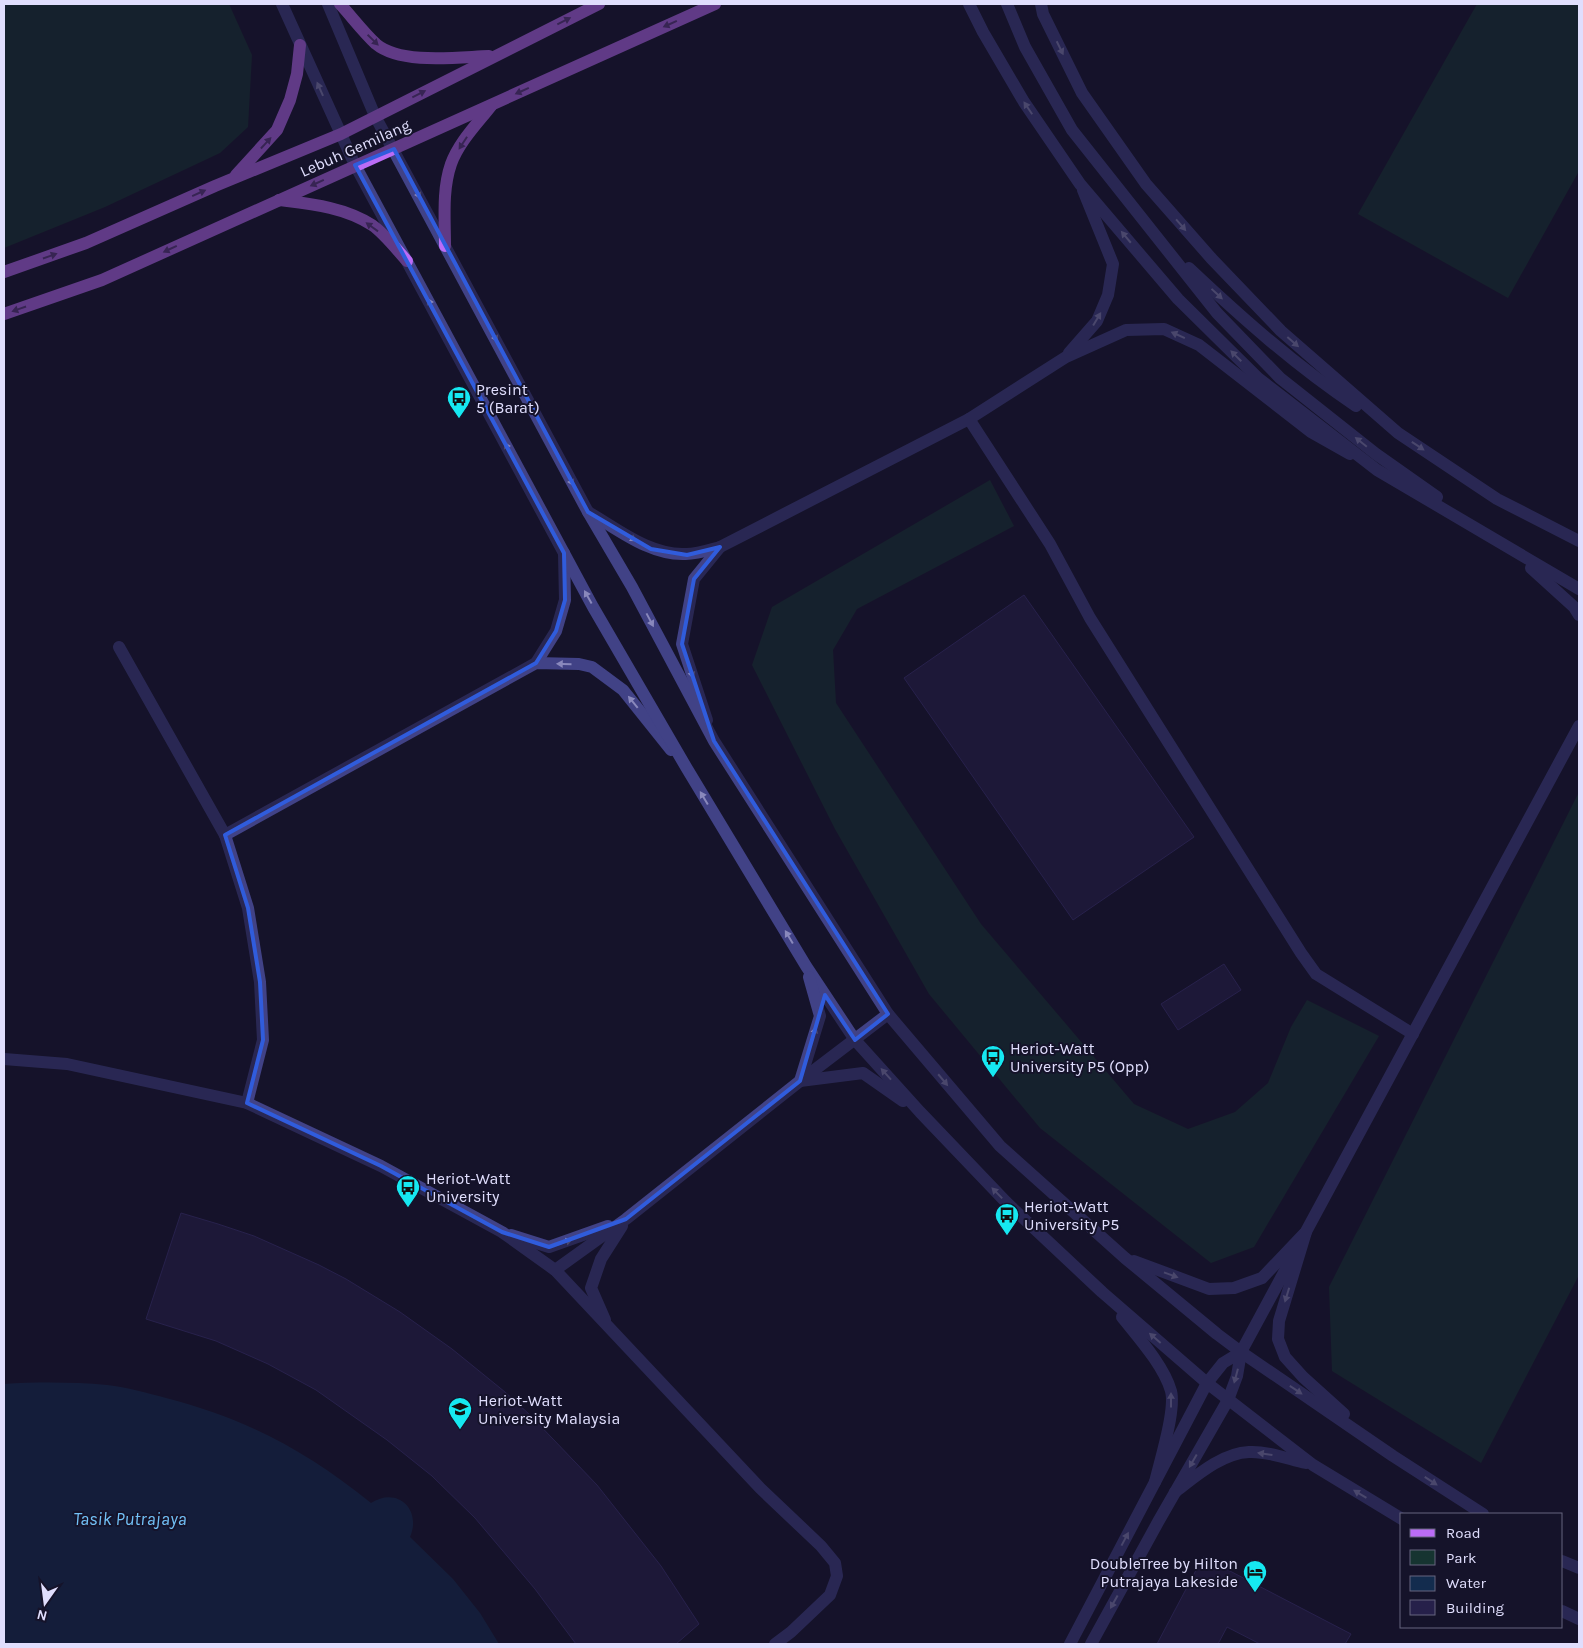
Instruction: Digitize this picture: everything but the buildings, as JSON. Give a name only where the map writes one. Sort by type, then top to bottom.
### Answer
[{"type":"main road","points":[[340,4],[378,46],[395,54],[425,59],[495,56]]},
{"type":"main road","name":"Lebuh Gemilang","points":[[4,272],[86,243],[233,178],[340,134],[599,4]]},
{"type":"main road","name":"Lebuh Gemilang","points":[[4,314],[102,280],[715,4]]},
{"type":"main road","points":[[233,178],[277,130],[290,100],[297,74],[300,45]]},
{"type":"main road","points":[[446,246],[445,195],[451,164],[463,141],[493,104]]},
{"type":"main road","points":[[278,200],[320,204],[345,212],[372,225],[407,261]]},
{"type":"street","points":[[282,4],[355,165],[564,553],[686,767],[806,966],[855,1040],[920,1112],[1006,1202],[1102,1292],[1207,1383],[1313,1465],[1400,1518]]},
{"type":"street","points":[[328,4],[375,116],[588,512],[632,587],[714,741],[888,1014],[1000,1146],[1125,1258],[1241,1352],[1393,1456],[1481,1513]]},
{"type":"street","points":[[969,4],[1024,102],[1080,184],[1178,299],[1258,378],[1377,470]]},
{"type":"street","points":[[1007,4],[1025,47],[1072,130],[1217,313],[1280,378],[1376,454],[1515,552],[1574,607],[1579,615]]},
{"type":"street","points":[[1041,4],[1043,14],[1082,93],[1146,184],[1210,258],[1281,331],[1398,433]]},
{"type":"street","points":[[1066,357],[1097,321],[1108,295],[1113,264],[1080,184]]},
{"type":"street","points":[[1156,237],[1223,300],[1337,393],[1497,499],[1579,541]]},
{"type":"street","points":[[588,512],[651,549],[671,554],[687,554],[720,548],[969,419],[1066,357],[1126,330],[1164,329],[1199,344],[1311,432],[1579,589]]},
{"type":"street","points":[[969,419],[1050,544],[1095,626],[1316,974],[1413,1034]]},
{"type":"street","points":[[714,741],[682,644],[694,579],[720,548]]},
{"type":"street","points":[[224,835],[536,663],[556,631],[565,600],[564,553]]},
{"type":"street","points":[[119,647],[224,835],[248,908],[260,982],[263,1040],[247,1103]]},
{"type":"street","points":[[536,663],[579,664],[592,667],[623,690],[686,767]]},
{"type":"street","points":[[1091,1644],[1228,1400],[1237,1376],[1241,1352],[1579,726]]},
{"type":"street","points":[[800,1081],[820,1016],[806,966]]},
{"type":"street","points":[[555,1270],[626,1219],[888,1014]]},
{"type":"street","points":[[4,1059],[67,1064],[247,1103],[381,1166],[502,1232],[555,1270],[609,1330],[760,1488],[821,1546],[835,1563],[836,1576],[830,1595],[791,1632],[775,1644]]},
{"type":"street","points":[[800,1081],[863,1073],[920,1112]]},
{"type":"street","points":[[502,1232],[550,1247],[626,1219]]},
{"type":"street","points":[[609,1330],[591,1288],[601,1259],[626,1219]]},
{"type":"street","points":[[1125,1258],[1209,1289],[1234,1288],[1262,1278],[1306,1232]]},
{"type":"street","points":[[1306,1232],[1278,1322],[1278,1339],[1285,1357],[1303,1377],[1393,1456]]},
{"type":"street","points":[[1102,1292],[1157,1363],[1171,1390],[1171,1407],[1155,1482]]},
{"type":"street","points":[[1070,1644],[1207,1383],[1223,1363],[1241,1352]]},
{"type":"street","points":[[1176,1492],[1199,1474],[1226,1458],[1248,1452],[1275,1455],[1313,1465]]},
{"type":"street","points":[[1563,1561],[1579,1568]]},
{"type":"street","points":[[1563,1611],[1579,1619]]},
{"type":"highlighted area","points":[[394,149],[588,512],[651,549],[687,555],[720,547],[694,579],[682,644],[714,741],[888,1014],[855,1040],[825,995],[800,1081],[626,1219],[549,1247],[502,1232],[381,1166],[247,1103],[263,1040],[260,982],[248,908],[225,835],[536,663],[556,631],[565,600],[564,553],[355,165]]},
{"type":"green space","points":[[4,4],[229,4],[252,55],[248,127],[220,153],[105,207],[4,248]]},
{"type":"green space","points":[[1477,4],[1579,4],[1579,171],[1508,298],[1358,214]]},
{"type":"green space","points":[[990,480],[1014,526],[857,609],[833,650],[836,703],[981,924],[1134,1104],[1188,1129],[1235,1112],[1268,1083],[1291,1027],[1307,1000],[1379,1036],[1254,1247],[1211,1263],[1040,1128],[929,994],[835,829],[752,665],[772,607]]},
{"type":"green space","points":[[1579,792],[1579,1275],[1481,1463],[1332,1371],[1329,1287]]},
{"type":"water","name":"Tasik Putrajaya","points":[[81,1383],[107,1385],[137,1390],[195,1406],[249,1427],[299,1452],[347,1484],[371,1503],[381,1498],[390,1497],[398,1499],[410,1509],[413,1517],[410,1537],[453,1579],[480,1613],[499,1644],[4,1644],[4,1384]]},
{"type":"place","name":"Presint 5 (Barat)","points":[[459,419]]},
{"type":"place","name":"Heriot-Watt University P5 (Opp)","points":[[993,1078]]},
{"type":"place","name":"Heriot-Watt University","points":[[408,1208]]},
{"type":"place","name":"Heriot-Watt University P5","points":[[1007,1236]]},
{"type":"place","name":"Heriot-Watt University Malaysia","points":[[460,1430]]},
{"type":"place","name":"DoubleTree by Hilton Putrajaya Lakeside","points":[[1255,1593]]}]
